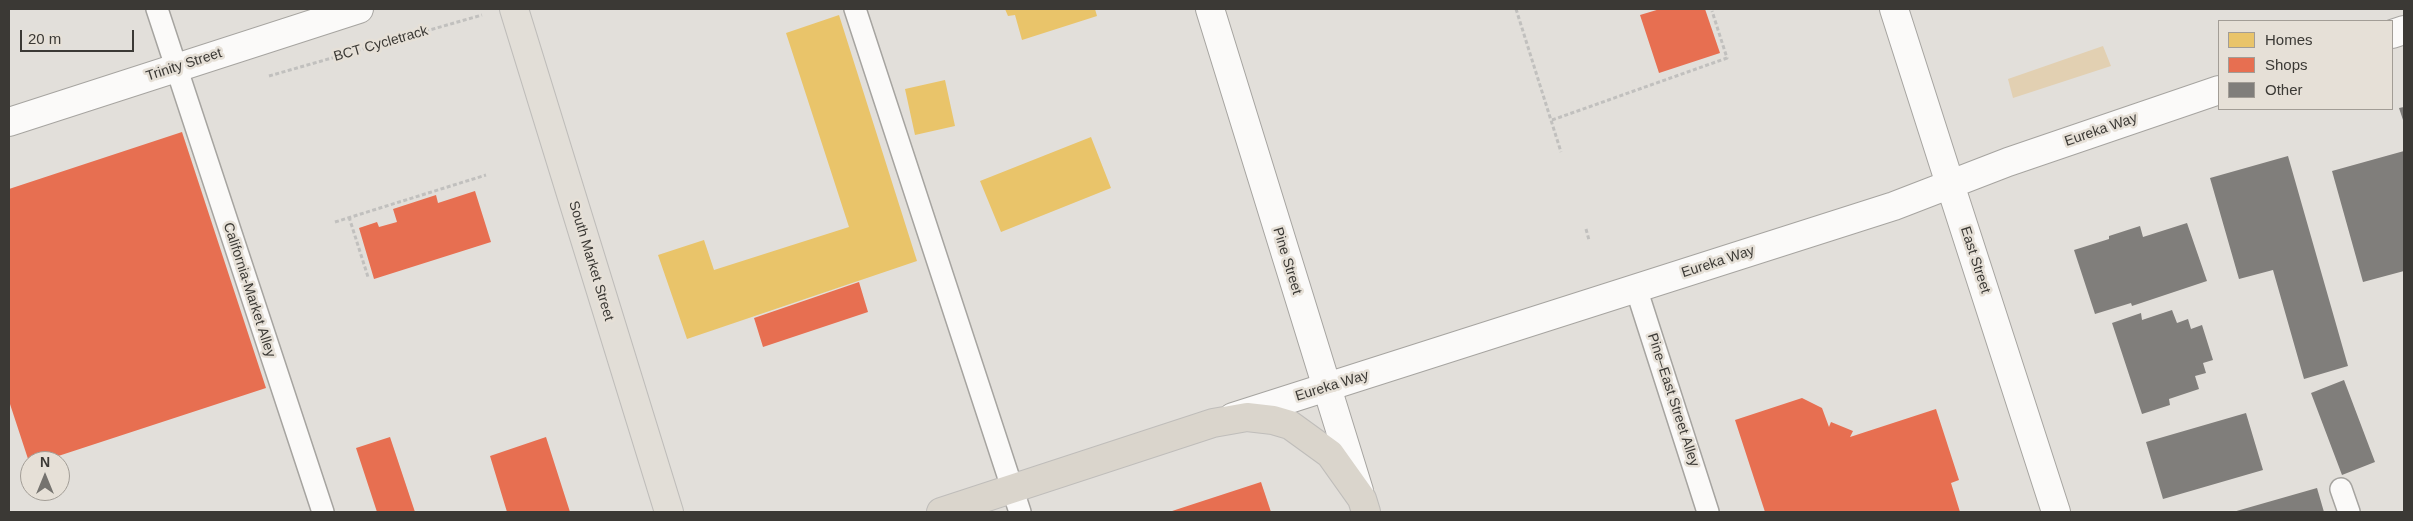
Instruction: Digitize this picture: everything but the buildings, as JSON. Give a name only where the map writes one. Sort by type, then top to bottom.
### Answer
[{"type":"highway","name":"Eureka Way","points":[[940,512],[1016,501],[1213,423],[1247,417],[1273,420],[1290,425],[1330,454],[1364,506]]},
{"type":"main road","name":"South Market Street","points":[[514,9],[669,512]]},
{"type":"street","name":"Trinity Street","points":[[9,122],[359,9]]},
{"type":"street","name":"Pine Street","points":[[1210,9],[1364,506]]},
{"type":"street","name":"East Street","points":[[1894,9],[2056,512]]},
{"type":"street","name":"Eureka Way","points":[[1213,423],[1894,206],[2008,162],[2218,90]]},
{"type":"lane","name":"California-Market Alley","points":[[157,9],[323,512]]},
{"type":"lane","points":[[855,9],[1016,501]]},
{"type":"lane","name":"Pine–East Street Alley","points":[[1636,288],[1708,512]]},
{"type":"lane","points":[[2341,489],[2349,512]]},
{"type":"path","points":[[1516,9],[1561,152]]},
{"type":"path","points":[[1552,120],[1727,58],[1712,11]]},
{"type":"path","name":"BCT Cycletrack","points":[[260,79],[484,14]]},
{"type":"path","points":[[335,222],[486,175]]},
{"type":"path","points":[[349,217],[368,277]]},
{"type":"path","points":[[1586,229],[1589,240]]},
{"type":"shaded area","points":[[2103,46],[2111,66],[2013,98],[2008,79]]}]
